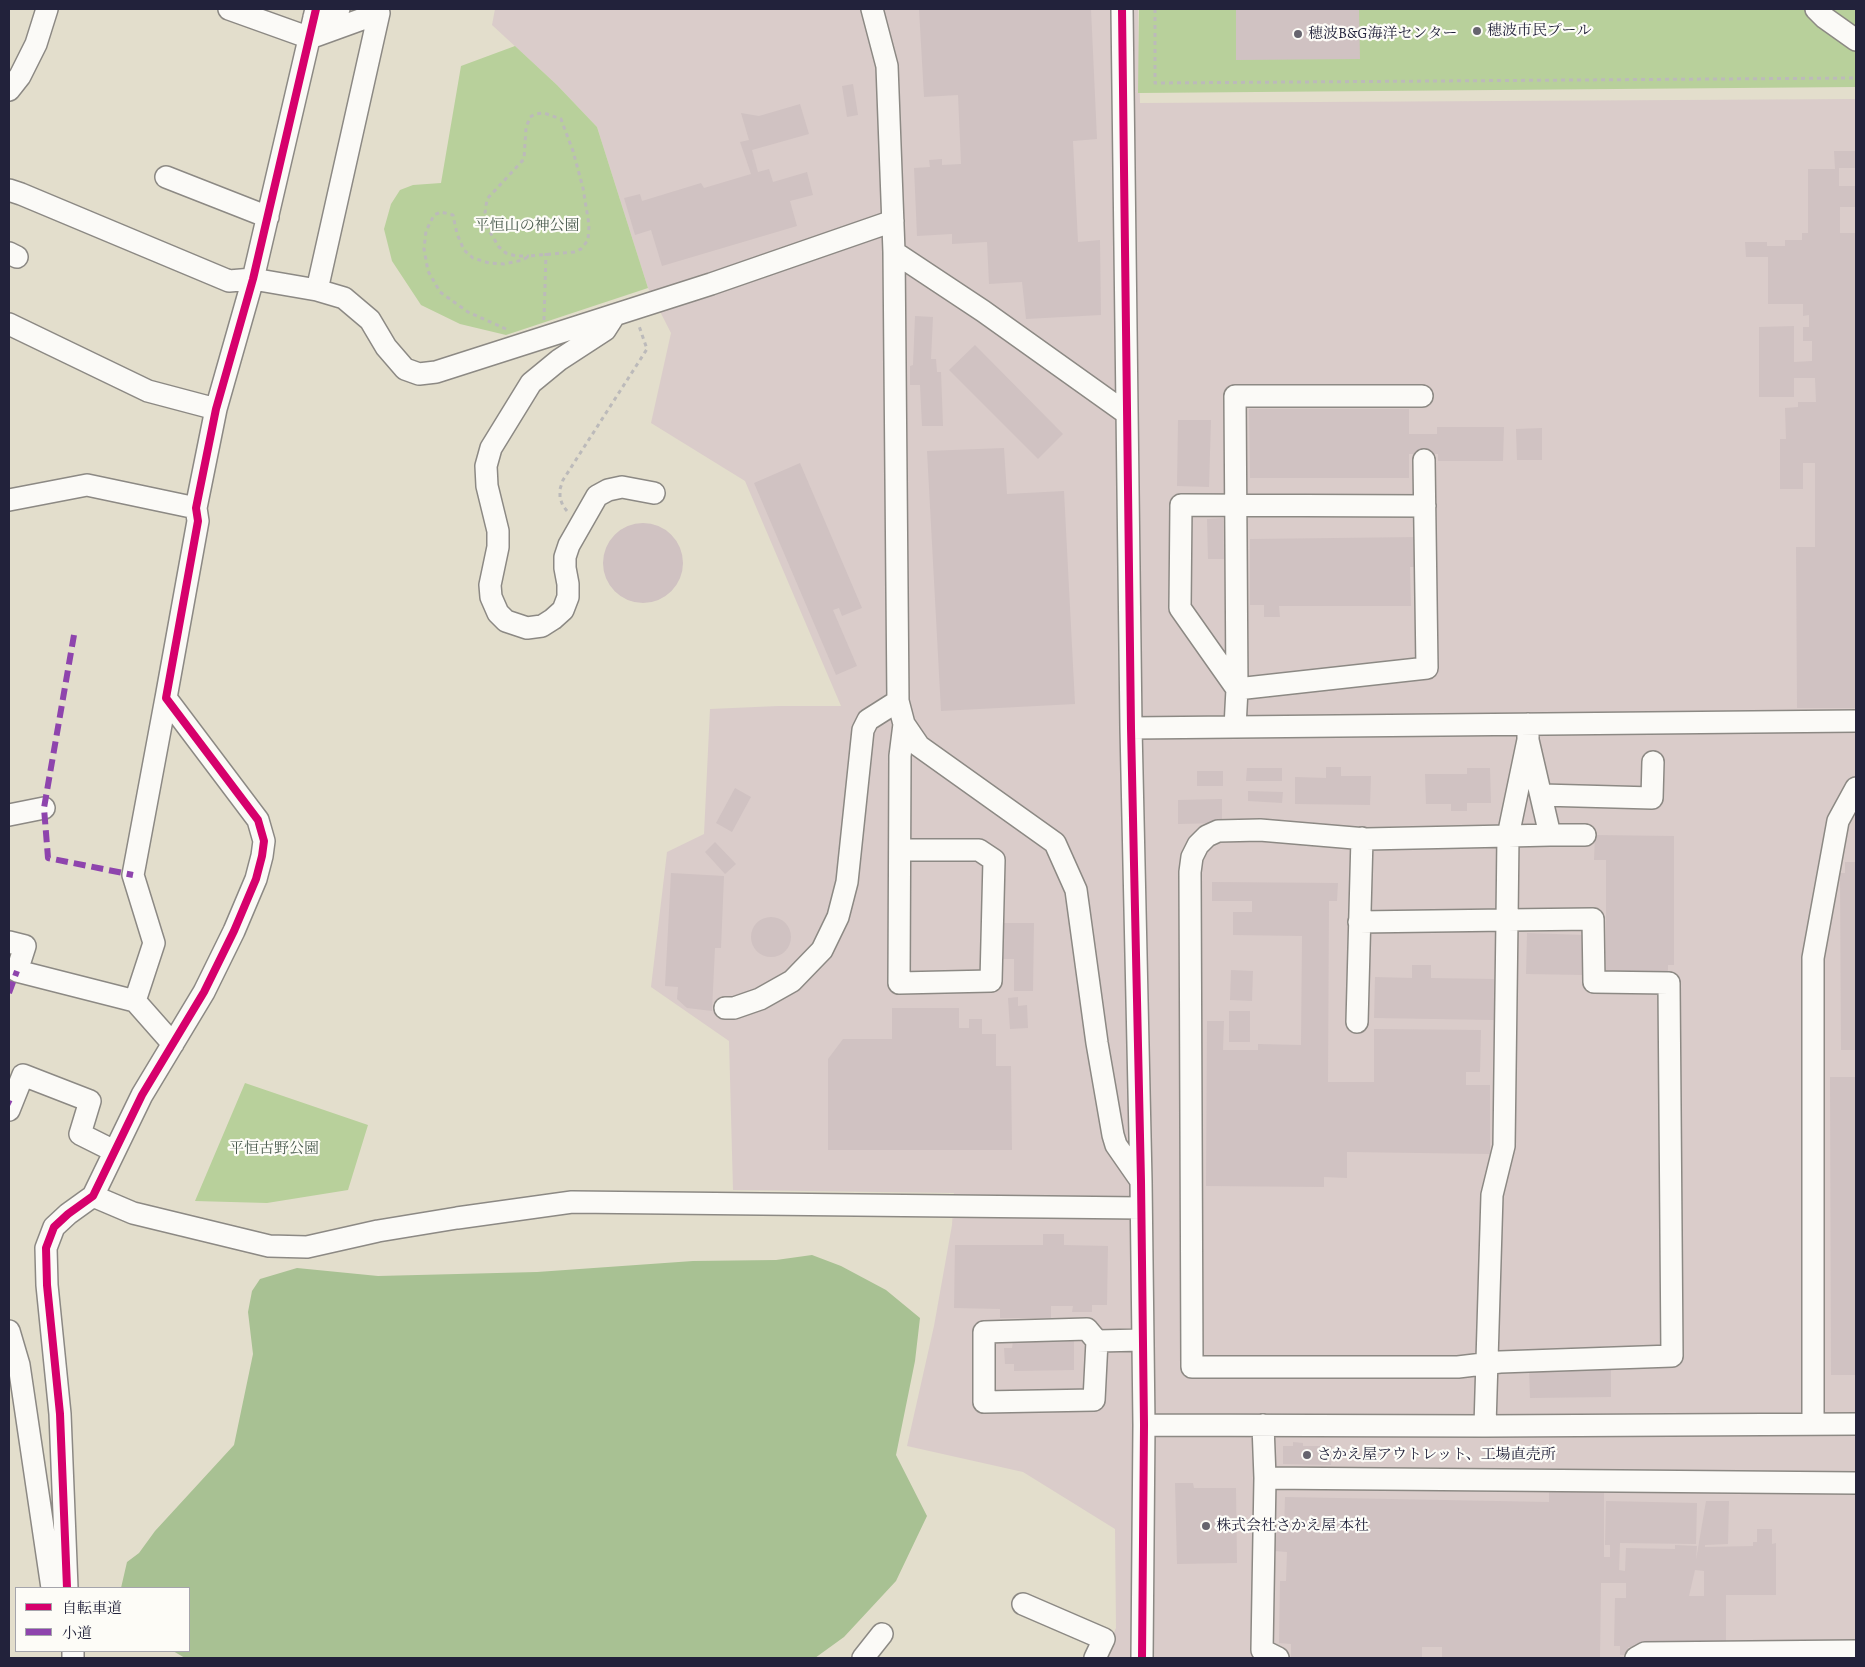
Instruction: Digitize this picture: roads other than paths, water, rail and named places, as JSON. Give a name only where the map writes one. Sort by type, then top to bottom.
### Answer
[{"type":"street","points":[[9,90],[20,76],[36,44],[47,9]]},
{"type":"street","points":[[229,9],[310,38],[379,13],[317,290]]},
{"type":"street","points":[[135,1001],[154,943],[133,875],[198,521],[196,508],[216,409],[253,279],[315,13],[339,9]]},
{"type":"street","points":[[872,9],[887,66],[893,221],[898,701],[904,724],[919,746],[1054,843],[1076,890],[1097,1043],[1113,1136],[1116,1145],[1141,1181]]},
{"type":"street","points":[[1122,9],[1130,728],[1143,1340],[1142,1658]]},
{"type":"street","points":[[1816,9],[1825,18],[1856,40]]},
{"type":"street","points":[[166,177],[268,217]]},
{"type":"street","points":[[9,190],[229,281],[253,279],[317,290],[344,298],[370,320],[386,347],[404,368],[419,374],[436,372],[536,340],[893,221]]},
{"type":"street","points":[[894,252],[983,311],[1126,413]]},
{"type":"street","points":[[625,311],[604,330],[558,360],[531,383],[491,448],[486,466],[487,486],[498,531],[498,547],[490,585],[491,597],[498,613],[506,621],[527,628],[542,626],[563,610],[568,597],[565,557],[569,545],[598,496],[608,490],[622,487],[654,493]]},
{"type":"street","points":[[9,324],[148,391],[216,409]]},
{"type":"street","points":[[1236,727],[1235,396],[1422,396]]},
{"type":"street","points":[[1237,689],[1427,668],[1424,460]]},
{"type":"street","points":[[9,500],[87,485],[196,508]]},
{"type":"street","points":[[1237,689],[1180,608],[1181,504],[1425,506]]},
{"type":"street","points":[[67,1587],[60,1414],[47,1284],[46,1248],[54,1227],[93,1196],[142,1095],[204,992],[234,931],[256,879],[264,841],[258,820],[166,698]]},
{"type":"street","points":[[725,1008],[734,1008],[760,999],[792,981],[822,950],[838,917],[847,882],[864,730],[868,720],[898,701]]},
{"type":"street","points":[[1130,728],[1236,727],[1528,732],[1856,721]]},
{"type":"street","points":[[900,850],[979,850],[994,860],[991,982],[898,983],[900,756],[904,724]]},
{"type":"street","points":[[1528,732],[1550,835]]},
{"type":"street","points":[[1485,1426],[1492,1195],[1504,1146],[1508,836],[1528,732]]},
{"type":"street","points":[[1542,795],[1652,798],[1653,762]]},
{"type":"street","points":[[1813,1424],[1813,958],[1838,821],[1856,788]]},
{"type":"street","points":[[9,815],[44,808]]},
{"type":"street","points":[[1359,922],[1593,919],[1594,982],[1669,983],[1672,1356],[1487,1364],[1458,1367],[1192,1367],[1190,872],[1192,857],[1202,841],[1207,836],[1218,831],[1260,830],[1362,838],[1585,835]]},
{"type":"street","points":[[1357,1022],[1362,838]]},
{"type":"street","points":[[9,942],[25,946],[17,971],[135,1001],[173,1044]]},
{"type":"street","points":[[9,1110],[23,1075],[90,1101],[80,1134],[114,1151]]},
{"type":"street","points":[[93,1196],[133,1213],[269,1246],[307,1247],[407,1226],[572,1202],[1141,1208]]},
{"type":"street","points":[[1087,1329],[1097,1341],[1094,1400],[984,1402],[984,1332],[1087,1329]]},
{"type":"street","points":[[9,1331],[19,1365],[52,1587]]},
{"type":"street","points":[[1097,1341],[1143,1340]]},
{"type":"street","points":[[1144,1425],[1856,1424]]},
{"type":"street","points":[[1264,1425],[1262,1650],[1278,1658]]},
{"type":"street","points":[[1264,1478],[1856,1483]]},
{"type":"street","points":[[1023,1604],[1104,1639],[1095,1658]]},
{"type":"street","points":[[863,1658],[882,1634]]},
{"type":"street","points":[[1636,1658],[1645,1653],[1856,1651]]},
{"type":"place","name":"穂波市民プール","points":[[1477,31]]},
{"type":"place","name":"穂波B&G海洋センター","points":[[1298,34]]},
{"type":"place","name":"さかえ屋アウトレット、工場直売所","points":[[1307,1455]]},
{"type":"place","name":"株式会社さかえ屋 本社","points":[[1206,1526]]},
{"type":"park label","name":"平恒山の神公園","points":[[527,226]]},
{"type":"park label","name":"平恒古野公園","points":[[274,1149]]}]
